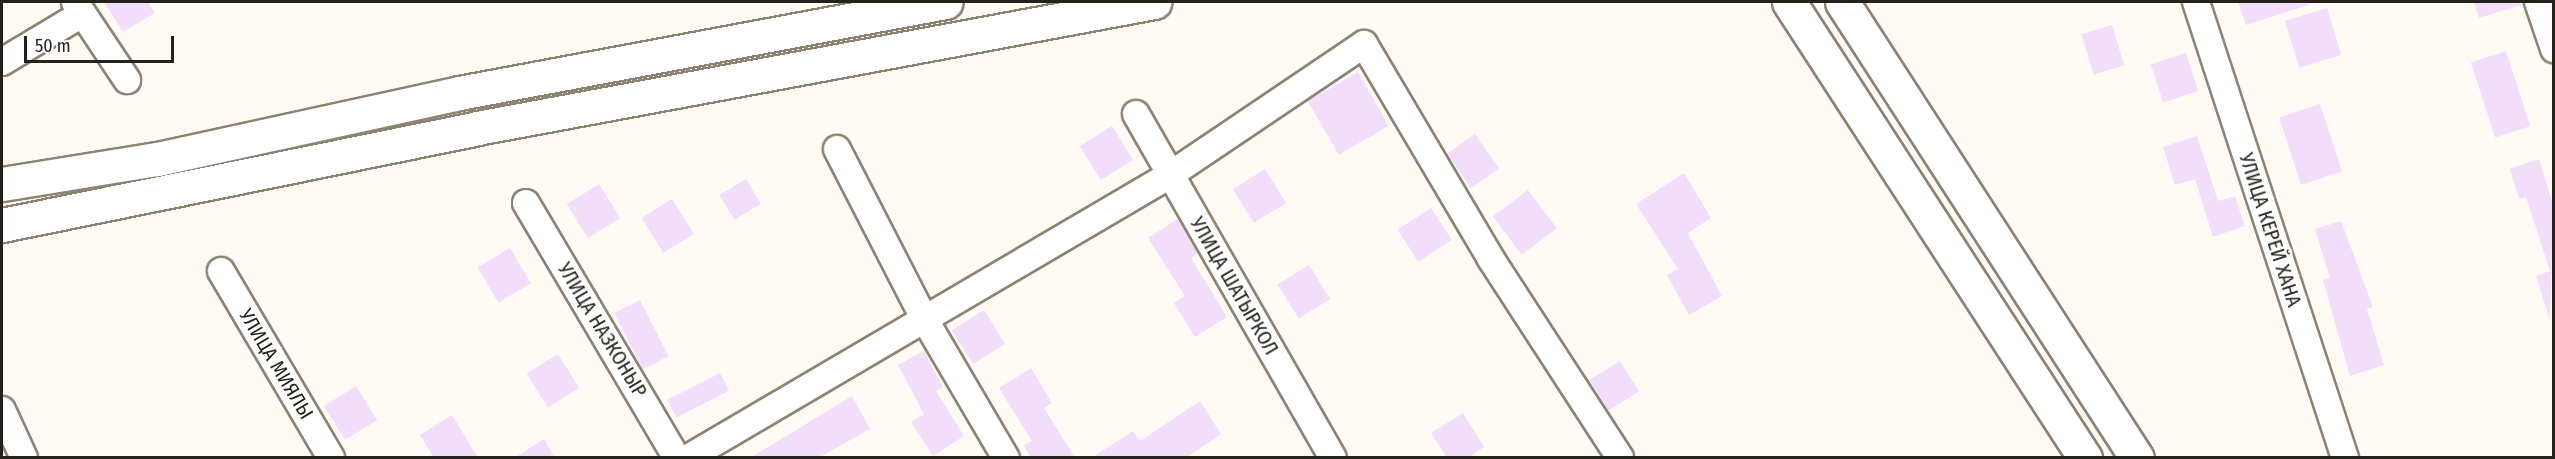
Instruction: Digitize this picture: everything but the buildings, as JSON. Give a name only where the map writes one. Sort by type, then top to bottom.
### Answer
[{"type":"main road","points":[[2,184],[157,159],[459,93],[946,2]]},
{"type":"main road","points":[[2,225],[477,128],[1155,2]]},
{"type":"main road","points":[[1789,2],[2085,458]]},
{"type":"main road","points":[[1842,2],[2137,458]]},
{"type":"street","name":"УЛИЦА КЕРЕЙ ХАНА","points":[[2196,2],[2345,458]]},
{"type":"street","points":[[2538,2],[2553,49]]},
{"type":"street","points":[[2,62],[79,8],[127,80]]},
{"type":"street","points":[[688,458],[1170,175],[1364,44],[1491,259],[1620,458]]},
{"type":"street","name":"УЛИЦА ШАТЫРКОЛ","points":[[1136,114],[1333,458]]},
{"type":"street","points":[[837,149],[925,320],[968,387],[1006,458]]},
{"type":"street","name":"УЛИЦА НАЗКОНЫР","points":[[526,203],[677,458]]},
{"type":"street","name":"УЛИЦА МИЯЛЫ","points":[[220,271],[331,458]]},
{"type":"street","points":[[2,410],[24,458]]}]
